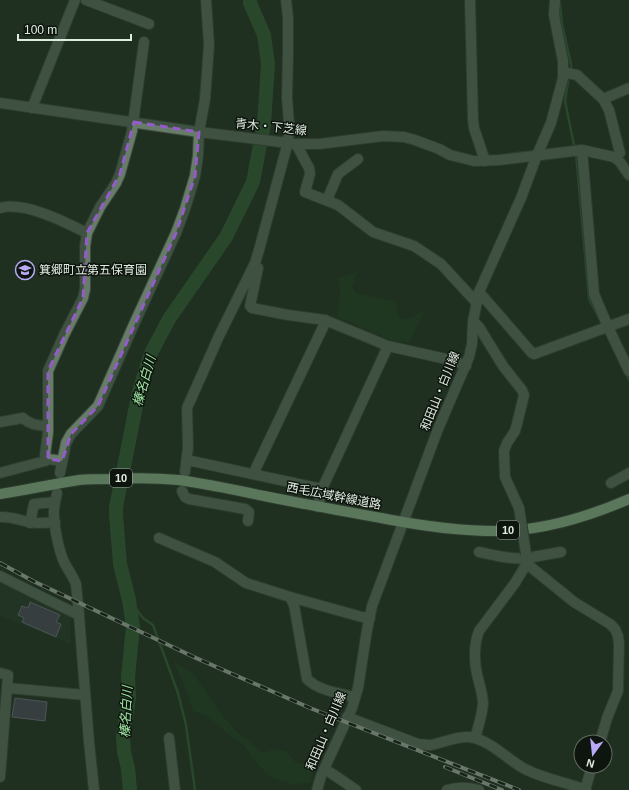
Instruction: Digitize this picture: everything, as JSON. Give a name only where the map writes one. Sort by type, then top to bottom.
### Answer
[{"type":"main road","name":"西毛広域幹線道路","points":[[0,494],[81,480],[132,478],[180,480],[404,522],[472,531],[506,531],[556,524],[587,516],[629,499]]},
{"type":"main road","name":"西毛広域幹線道路","points":[[0,500],[32,489]]},
{"type":"street","points":[[32,108],[75,0]]},
{"type":"street","points":[[86,0],[149,24]]},
{"type":"street","points":[[60,473],[66,443],[71,434],[98,406],[134,322],[176,233],[185,209],[195,176],[203,132],[209,45],[206,0]]},
{"type":"street","points":[[185,472],[188,447],[187,408],[219,336],[254,265],[288,143],[288,18],[286,0]]},
{"type":"street","points":[[470,0],[473,119],[474,128],[485,161]]},
{"type":"street","name":"和田山・白川線","points":[[317,790],[321,776],[352,708],[359,682],[372,606],[438,429],[466,366],[472,344],[473,321],[479,292],[521,198],[551,123],[563,78],[568,73],[563,61],[554,15],[555,0]]},
{"type":"street","points":[[48,459],[45,454],[48,426],[48,371],[83,298],[85,289],[87,233],[100,207],[116,183],[120,174],[134,122],[144,42]]},
{"type":"street","points":[[568,73],[577,75],[603,99],[609,110],[621,153],[620,162],[629,175]]},
{"type":"street","points":[[603,99],[629,88]]},
{"type":"street","name":"青木・下芝線","points":[[0,104],[288,143],[319,144],[383,136],[404,137],[439,149],[450,155],[474,161],[582,150],[621,153]]},
{"type":"street","points":[[288,143],[309,168],[310,174],[305,192],[338,205],[373,232],[414,246],[441,264],[476,302]]},
{"type":"street","points":[[582,150],[594,294],[629,371]]},
{"type":"street","points":[[327,200],[338,174],[358,159]]},
{"type":"street","points":[[0,208],[14,206],[30,209],[62,220],[87,233]]},
{"type":"street","points":[[254,265],[258,268],[250,306],[252,308],[288,316],[325,320],[388,346],[455,361],[466,366]]},
{"type":"street","points":[[479,292],[534,354],[629,319]]},
{"type":"street","points":[[255,474],[256,468],[324,325],[325,320]]},
{"type":"street","points":[[473,321],[479,327],[503,366],[522,390],[524,395],[518,424],[504,451],[505,477],[519,508],[526,558],[532,568],[574,602],[610,624],[618,636],[618,691],[602,734]]},
{"type":"street","points":[[318,506],[322,488],[388,346]]},
{"type":"street","points":[[0,422],[23,418],[28,423],[48,426]]},
{"type":"street","points":[[0,473],[48,459],[62,460]]},
{"type":"street","points":[[187,460],[322,488]]},
{"type":"street","points":[[611,483],[629,473]]},
{"type":"street","points":[[182,491],[185,497],[189,499],[245,508],[249,512],[248,522]]},
{"type":"street","points":[[30,523],[34,504],[56,497],[54,511],[55,522],[62,555],[65,564],[76,584],[94,790]]},
{"type":"street","points":[[0,517],[7,516],[30,523],[55,522]]},
{"type":"street","points":[[159,538],[215,562],[246,583],[290,597],[370,618]]},
{"type":"street","points":[[479,552],[496,556],[526,558],[561,552]]},
{"type":"street","points":[[475,738],[483,705],[475,665],[477,636],[479,631],[515,583],[526,558]]},
{"type":"street","points":[[0,576],[79,615]]},
{"type":"street","points":[[290,597],[294,605],[306,679],[319,688],[355,697]]},
{"type":"street","points":[[0,673],[8,675],[0,778]]},
{"type":"street","points":[[8,688],[85,695]]},
{"type":"street","points":[[348,717],[418,744],[429,745],[467,737],[475,738],[483,741],[524,769],[585,790],[590,774]]},
{"type":"street","points":[[170,738],[175,790]]},
{"type":"street","points":[[324,769],[356,790]]},
{"type":"street","points":[[447,790],[454,788],[471,788],[479,790]]},
{"type":"highlighted area","points":[[134,122],[199,132],[195,176],[176,233],[98,406],[71,434],[62,461],[48,459],[48,371],[83,298],[87,233],[120,174]]},
{"type":"shaded area","points":[[357,272],[352,287],[356,293],[393,301],[396,304],[399,318],[402,319],[409,319],[424,311],[409,343],[393,341],[337,317],[340,291],[338,278]]},
{"type":"shaded area","points":[[0,579],[70,614],[71,644],[0,616]]},
{"type":"shaded area","points":[[174,662],[193,673],[222,715],[236,731],[263,753],[275,749],[286,751],[295,762],[314,767],[310,783],[293,784],[271,778],[252,758],[245,746],[209,717],[193,711]]},
{"type":"building","points":[[30,602],[60,615],[56,622],[61,624],[56,637],[22,622],[24,618],[18,615],[22,606],[28,608]]},
{"type":"building","points":[[15,698],[47,702],[45,721],[12,717]]},
{"type":"waterway","name":"榛名白川","points":[[130,790],[123,737],[129,697],[128,677],[133,627],[129,600],[120,564],[116,507],[139,391],[151,353],[169,319],[226,237],[253,182],[264,124],[268,64],[264,35],[250,0]]},
{"type":"waterway","points":[[560,3],[562,24],[571,64],[571,71]]},
{"type":"waterway","points":[[569,76],[565,101],[574,145]]},
{"type":"waterway","points":[[576,154],[589,299],[601,322]]},
{"type":"waterway","points":[[626,373],[629,380]]},
{"type":"waterway","points":[[129,600],[143,618],[153,625],[178,693],[186,725],[195,790]]},
{"type":"railway","points":[[0,563],[33,581],[196,658],[310,708],[519,790]]},
{"type":"railway","points":[[445,767],[502,790]]},
{"type":"place","name":"箕郷町立第五保育園","points":[[25,270]]}]
